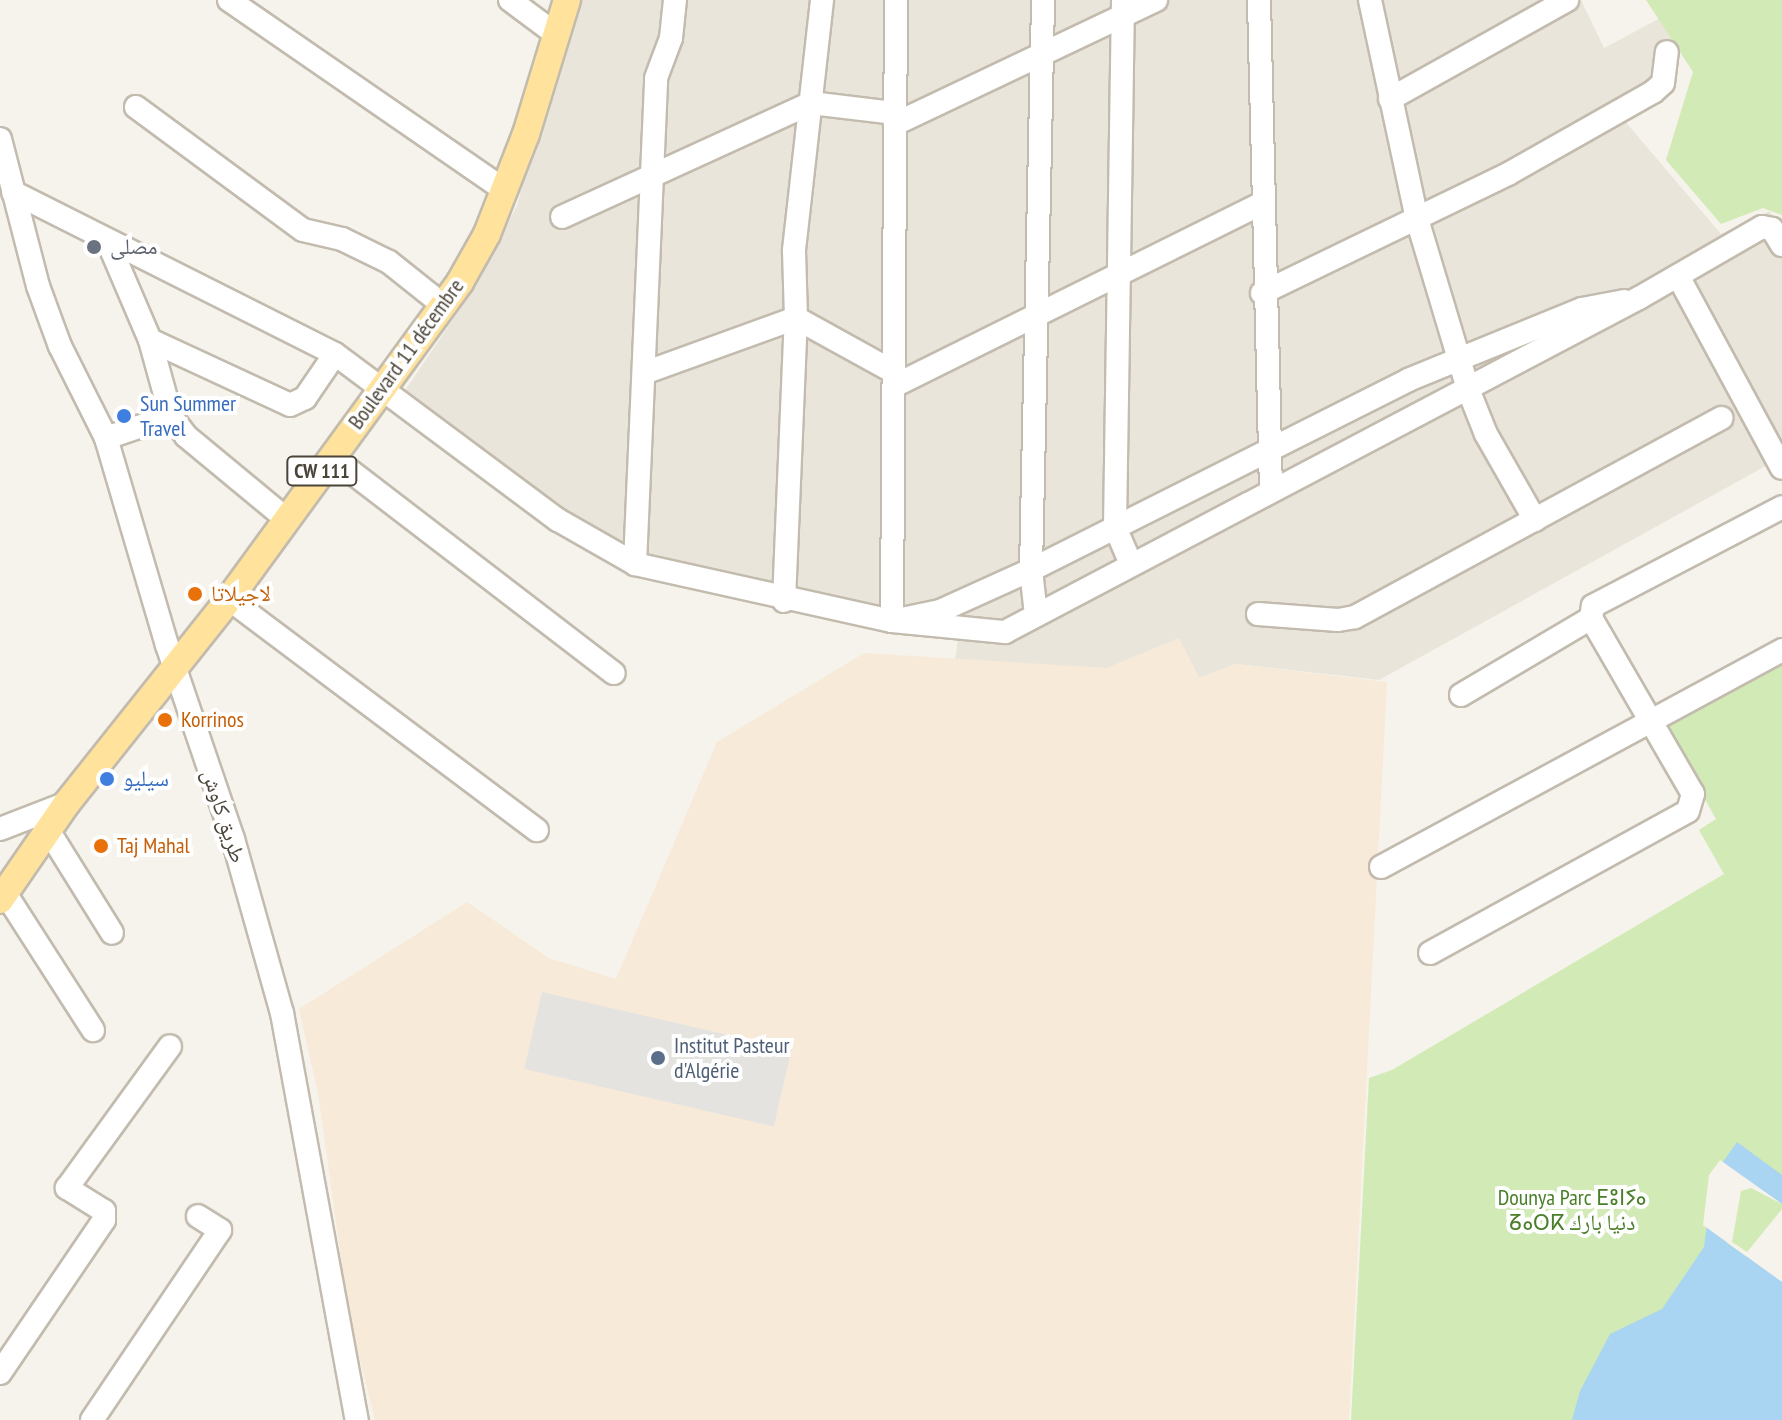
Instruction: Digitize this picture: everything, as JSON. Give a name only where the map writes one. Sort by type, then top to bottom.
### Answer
[{"type":"main road","name":"Boulevard 11 décembre","points":[[3,897],[67,803],[229,599],[443,305],[487,234],[567,0]]},
{"type":"street","points":[[229,0],[504,190]]},
{"type":"street","points":[[510,0],[557,35]]},
{"type":"street","points":[[635,564],[656,78],[671,38],[675,0]]},
{"type":"street","points":[[784,601],[796,318],[794,250],[822,0]]},
{"type":"street","points":[[892,621],[896,0]]},
{"type":"street","points":[[1036,615],[1031,570],[1043,0]]},
{"type":"street","points":[[562,217],[811,103],[895,118],[1043,56],[1122,8],[1156,0]]},
{"type":"street","points":[[1259,0],[1262,293],[1271,491]]},
{"type":"street","points":[[1370,0],[1417,219],[1468,389],[1486,434],[1535,520]]},
{"type":"street","points":[[1390,99],[1567,0]]},
{"type":"street","points":[[1122,8],[1115,527],[1131,564]]},
{"type":"street","points":[[1262,293],[1417,219],[1653,92],[1663,83],[1667,52]]},
{"type":"street","points":[[136,107],[303,230],[342,239],[389,262],[443,305]]},
{"type":"street","name":"طريق كاوش","points":[[0,139],[60,346],[106,438],[175,669],[233,839],[282,1013],[357,1420]]},
{"type":"street","points":[[13,192],[335,354],[379,391],[558,520],[635,564],[784,601],[892,621],[1005,632],[1639,298],[1762,227],[1772,229],[1782,245]]},
{"type":"street","points":[[894,379],[1038,316],[1263,203]]},
{"type":"street","points":[[108,242],[150,340],[171,416],[186,436],[285,518]]},
{"type":"street","points":[[1678,276],[1782,468]]},
{"type":"street","points":[[892,621],[940,611],[1031,570],[1270,448],[1461,359],[1595,304],[1639,298]]},
{"type":"street","points":[[644,373],[796,318]]},
{"type":"street","points":[[796,318],[894,379]]},
{"type":"street","points":[[150,340],[290,405],[305,398],[335,354]]},
{"type":"street","points":[[106,438],[171,416]]},
{"type":"street","points":[[1258,614],[1355,617],[1721,418]]},
{"type":"street","points":[[332,457],[614,673]]},
{"type":"street","points":[[1430,953],[1688,811],[1693,794],[1591,618],[1593,606],[1782,507]]},
{"type":"street","points":[[229,599],[537,830]]},
{"type":"street","points":[[1461,695],[1591,618]]},
{"type":"street","points":[[1381,867],[1782,650]]},
{"type":"street","points":[[0,829],[67,803]]},
{"type":"street","points":[[48,830],[112,933]]},
{"type":"street","points":[[3,897],[93,1030]]},
{"type":"street","points":[[0,1373],[104,1220],[104,1211],[67,1188],[170,1046]]},
{"type":"street","points":[[92,1420],[220,1230],[198,1216]]},
{"type":"shaded area","points":[[581,0],[1581,0],[1604,48],[1664,16],[1675,50],[1623,119],[1721,234],[1770,211],[1782,235],[1782,457],[1379,680],[1236,664],[1199,678],[1179,639],[1107,668],[955,660],[960,625],[909,620],[613,548],[400,398],[470,294],[517,206],[531,149]]},
{"type":"shaded area","name":"Institut Pasteur d'Algérie","points":[[1179,638],[1199,678],[1236,664],[1387,682],[1349,1420],[375,1420],[349,1315],[318,1093],[299,1009],[467,902],[549,958],[616,979],[717,742],[864,653],[1107,668]]},
{"type":"shaded area","name":"Institut Pasteur d'Algérie","points":[[542,992],[791,1050],[774,1127],[524,1069]]},
{"type":"green space","points":[[1646,0],[1782,0],[1782,215],[1763,208],[1721,224],[1666,160],[1693,72]]},
{"type":"green space","name":"Dounya Parc ⴹⵓⵏⵢⴰ ⵒⴰⵔⴽ دنيا بارك","points":[[1782,665],[1782,1420],[1351,1420],[1369,1078],[1392,1070],[1724,874],[1699,830],[1716,819],[1664,727]]},
{"type":"water","points":[[1737,1142],[1782,1175],[1782,1204],[1752,1184],[1738,1188],[1727,1243],[1747,1257],[1782,1213],[1782,1420],[1572,1420],[1580,1391],[1610,1334],[1662,1309],[1704,1247],[1713,1176]]},
{"type":"pier","points":[[1720,1160],[1782,1204],[1751,1188],[1741,1191],[1732,1242],[1747,1252],[1782,1209],[1782,1282],[1703,1225],[1709,1175]]},
{"type":"place","name":"مصلى","points":[[94,247]]},
{"type":"place","name":"Sun Summer Travel","points":[[124,416]]},
{"type":"place","name":"لاجيلاتا","points":[[195,594]]},
{"type":"place","name":"Korrinos","points":[[165,720]]},
{"type":"place","name":"سيليو","points":[[107,779]]},
{"type":"place","name":"Taj Mahal","points":[[101,846]]},
{"type":"place","name":"Institut Pasteur d'Algérie","points":[[658,1058]]}]
